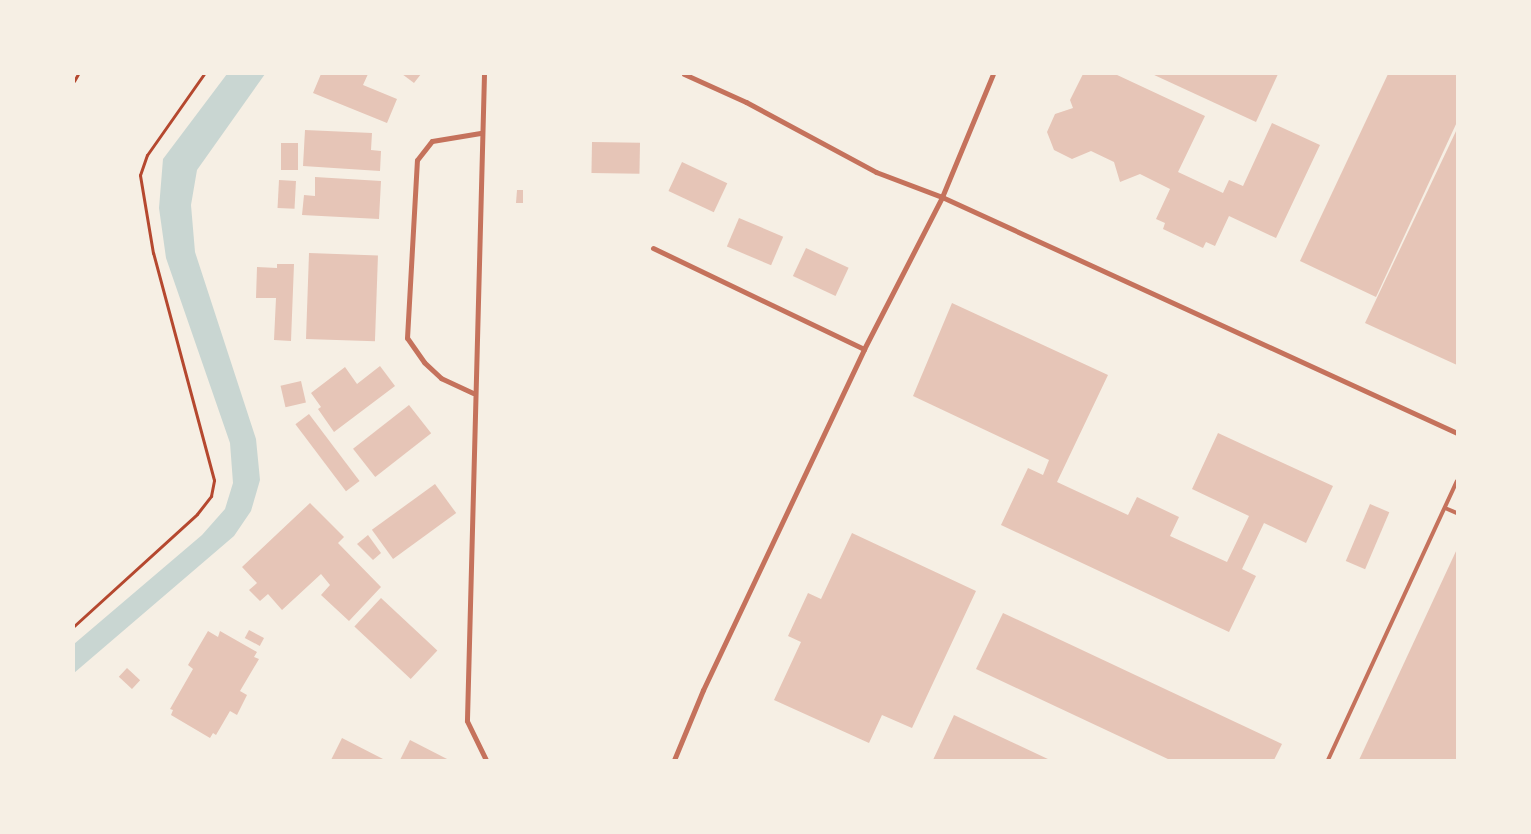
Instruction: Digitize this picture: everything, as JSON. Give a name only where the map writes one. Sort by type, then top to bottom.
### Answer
[{"type":"street","points":[[484,74],[480,133],[473,393],[467,721],[486,760]]},
{"type":"street","points":[[684,74],[746,102],[876,172],[942,197],[1457,433]]},
{"type":"street","points":[[674,760],[703,690],[864,349],[942,197],[993,74]]},
{"type":"street","points":[[473,393],[441,378],[424,362],[407,338],[417,160],[432,141],[480,133]]},
{"type":"street","points":[[653,248],[864,349]]},
{"type":"lane","points":[[1328,760],[1457,481]]},
{"type":"lane","points":[[1445,508],[1457,513]]},
{"type":"path","points":[[74,81],[78,74]]},
{"type":"path","points":[[74,626],[197,514],[211,496],[214,480],[152,253],[140,175],[147,155],[204,74]]},
{"type":"shaded area","points":[[227,74],[265,74],[197,170],[191,205],[195,252],[256,439],[260,480],[251,511],[234,536],[74,673],[74,644],[202,535],[225,509],[233,483],[230,443],[166,258],[159,208],[163,159]]},
{"type":"building","points":[[321,74],[368,74],[363,85],[397,99],[387,123],[313,93]]},
{"type":"building","points":[[402,74],[421,74],[414,83]]},
{"type":"building","points":[[1083,74],[1115,74],[1205,116],[1178,172],[1223,193],[1229,180],[1243,186],[1272,123],[1320,145],[1276,238],[1229,216],[1215,246],[1206,242],[1203,248],[1163,229],[1165,223],[1156,219],[1170,189],[1140,174],[1120,182],[1114,162],[1091,151],[1072,159],[1054,150],[1047,132],[1055,114],[1073,108],[1070,100]]},
{"type":"building","points":[[1152,74],[1278,74],[1256,122]]},
{"type":"building","points":[[1388,74],[1457,74],[1457,122],[1376,297],[1300,261]]},
{"type":"building","points":[[1457,129],[1457,365],[1365,323]]},
{"type":"building","points":[[305,130],[372,133],[371,150],[381,151],[380,171],[303,166]]},
{"type":"building","points":[[592,142],[640,143],[639,174],[591,173]]},
{"type":"building","points":[[281,143],[298,143],[298,170],[281,170]]},
{"type":"building","points":[[682,162],[727,183],[714,212],[668,191]]},
{"type":"building","points":[[315,177],[381,181],[379,219],[302,215],[304,195],[315,196]]},
{"type":"building","points":[[279,180],[296,181],[295,209],[278,208]]},
{"type":"building","points":[[517,190],[523,190],[523,203],[516,203]]},
{"type":"building","points":[[739,218],[783,237],[771,265],[727,247]]},
{"type":"building","points":[[806,248],[849,268],[835,296],[793,276]]},
{"type":"building","points":[[309,253],[378,255],[375,341],[306,339]]},
{"type":"building","points":[[277,264],[294,264],[291,341],[274,340],[276,298],[256,298],[257,267],[277,268]]},
{"type":"building","points":[[952,303],[1108,375],[1057,482],[1128,515],[1137,497],[1179,517],[1170,536],[1227,562],[1249,516],[1192,489],[1218,433],[1333,486],[1306,543],[1264,523],[1242,569],[1256,576],[1229,632],[1001,525],[1028,468],[1043,475],[1049,460],[913,396]]},
{"type":"building","points":[[380,366],[395,386],[334,432],[318,409],[321,407],[311,393],[345,367],[357,384]]},
{"type":"building","points":[[301,381],[306,402],[285,407],[281,386]]},
{"type":"building","points":[[409,405],[431,433],[375,477],[353,449]]},
{"type":"building","points":[[309,414],[360,481],[346,491],[295,424]]},
{"type":"building","points":[[435,484],[456,513],[393,559],[372,530]]},
{"type":"building","points":[[310,503],[344,537],[338,543],[381,587],[349,621],[321,595],[330,585],[321,574],[282,610],[268,594],[260,601],[249,590],[257,583],[242,567]]},
{"type":"building","points":[[1370,504],[1389,512],[1365,569],[1346,561]]},
{"type":"building","points":[[852,533],[976,591],[912,728],[882,715],[869,743],[774,700],[801,642],[788,636],[808,593],[821,599]]},
{"type":"building","points":[[368,535],[381,553],[373,560],[357,544]]},
{"type":"building","points":[[1457,549],[1457,760],[1359,760]]},
{"type":"building","points":[[381,598],[437,651],[411,679],[354,627]]},
{"type":"building","points":[[1003,613],[1282,744],[1274,760],[1170,760],[976,669]]},
{"type":"building","points":[[249,630],[264,638],[260,646],[245,638]]},
{"type":"building","points":[[208,631],[218,637],[220,631],[257,652],[254,657],[259,659],[240,691],[247,695],[237,715],[230,711],[216,735],[213,733],[210,738],[171,715],[173,710],[170,709],[193,669],[188,665]]},
{"type":"building","points":[[127,668],[140,680],[132,689],[119,677]]},
{"type":"building","points":[[954,715],[1050,760],[933,760]]},
{"type":"building","points":[[342,738],[383,759],[388,760],[331,760]]},
{"type":"building","points":[[410,740],[449,760],[400,760]]}]
